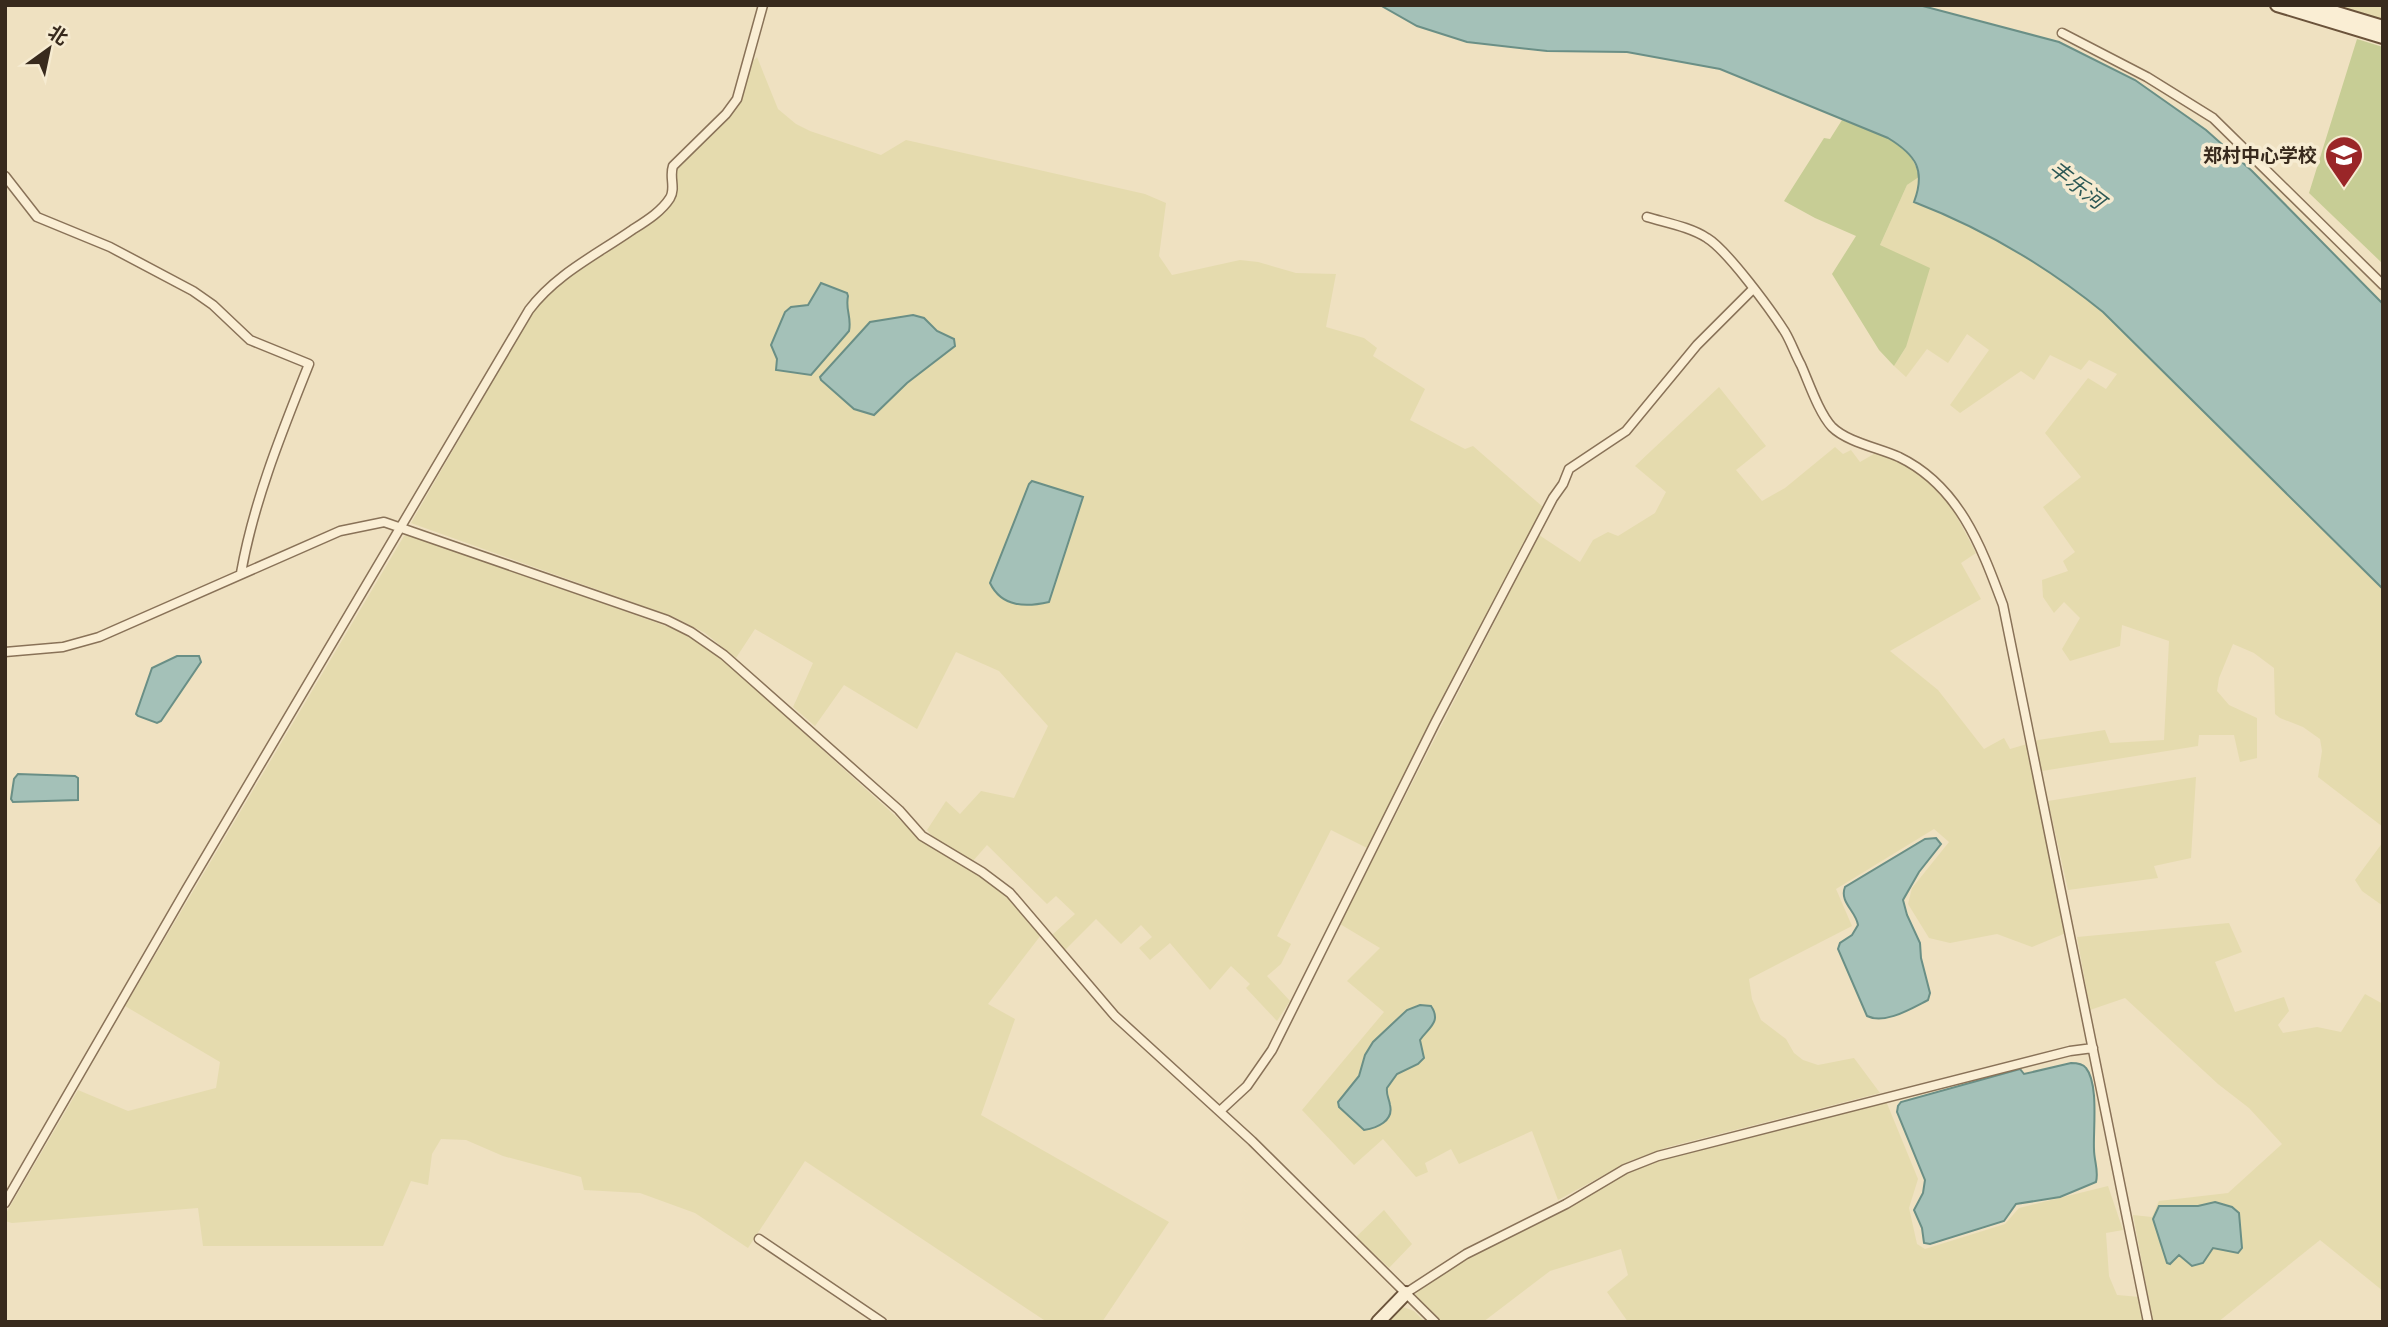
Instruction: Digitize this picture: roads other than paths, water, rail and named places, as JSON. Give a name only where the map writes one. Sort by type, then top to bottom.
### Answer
[{"type":"street","points":[[5,1203],[179,902],[538,299],[559,278],[645,221],[668,200],[673,189],[670,174],[673,166],[726,114],[739,96],[763,5]]},
{"type":"street","points":[[2277,5],[2383,37]]},
{"type":"street","points":[[2310,5],[2383,27]]},
{"type":"street","points":[[2062,33],[2147,77],[2213,118],[2383,285]]},
{"type":"street","points":[[5,176],[37,217],[110,247],[193,291],[214,305],[250,340],[309,364],[268,470],[247,540],[241,573]]},
{"type":"street","points":[[1647,217],[1695,232],[1708,238],[1722,250],[1785,332],[1827,421],[1844,436],[1884,450],[1910,463],[1942,486],[1950,495],[1985,561],[2003,605],[2148,1322]]},
{"type":"street","points":[[1220,1111],[1247,1086],[1272,1050],[1435,723],[1569,469],[1626,431],[1697,345],[1753,289]]},
{"type":"street","points":[[5,652],[63,647],[99,637],[352,527],[384,522],[654,615],[702,639],[724,655],[899,810],[922,836],[982,872],[1010,893],[1115,1016],[1220,1111],[1434,1322]]},
{"type":"street","points":[[1378,1322],[1406,1293],[1466,1254],[1566,1204],[1625,1169],[1658,1156],[1908,1091],[2070,1051],[2093,1048]]},
{"type":"street","points":[[759,1240],[882,1322]]},
{"type":"water","name":"丰乐河","points":[[1380,5],[1919,5],[2059,42],[2135,80],[2206,130],[2252,171],[2383,304],[2383,589],[2103,312],[2013,249],[1914,202],[1919,181],[1916,164],[1906,151],[1888,138],[1720,69],[1627,52],[1547,51],[1467,42],[1417,26]]},
{"type":"water","points":[[821,283],[847,293],[849,331],[811,375],[776,370],[777,359],[771,345],[785,312],[791,307],[808,305]]},
{"type":"water","points":[[913,315],[924,318],[937,331],[954,339],[955,346],[907,383],[874,415],[854,409],[821,380],[820,377],[870,322]]},
{"type":"water","points":[[1032,481],[1083,497],[1049,602],[1024,605],[1001,597],[990,583]]},
{"type":"water","points":[[177,656],[199,656],[201,662],[161,721],[157,723],[138,716],[136,714],[152,668]]},
{"type":"water","points":[[18,774],[75,776],[78,778],[78,800],[13,802],[11,799],[14,779]]},
{"type":"water","points":[[1936,838],[1941,844],[1919,872],[1903,900],[1920,943],[1930,993],[1928,1000],[1890,1017],[1867,1016],[1838,949],[1840,943],[1852,935],[1858,925],[1844,897],[1845,887],[1925,839]]},
{"type":"water","points":[[1420,1005],[1431,1006],[1435,1016],[1433,1024],[1420,1040],[1424,1058],[1418,1064],[1397,1074],[1387,1088],[1391,1111],[1387,1119],[1374,1128],[1364,1130],[1339,1107],[1338,1102],[1359,1076],[1365,1055],[1373,1042],[1407,1010]]},
{"type":"water","points":[[2071,1063],[2085,1067],[2093,1085],[2096,1182],[2060,1197],[2016,1204],[2004,1221],[1930,1244],[1924,1243],[1922,1228],[1914,1210],[1923,1193],[1925,1180],[1897,1112],[1901,1102],[2020,1069],[2024,1074]]},
{"type":"water","points":[[2215,1202],[2232,1207],[2239,1213],[2242,1248],[2238,1253],[2213,1248],[2203,1263],[2192,1266],[2179,1255],[2170,1264],[2167,1263],[2153,1219],[2159,1206],[2198,1206]]},
{"type":"place","name":"郑村中心学校","points":[[2344,189]]}]
